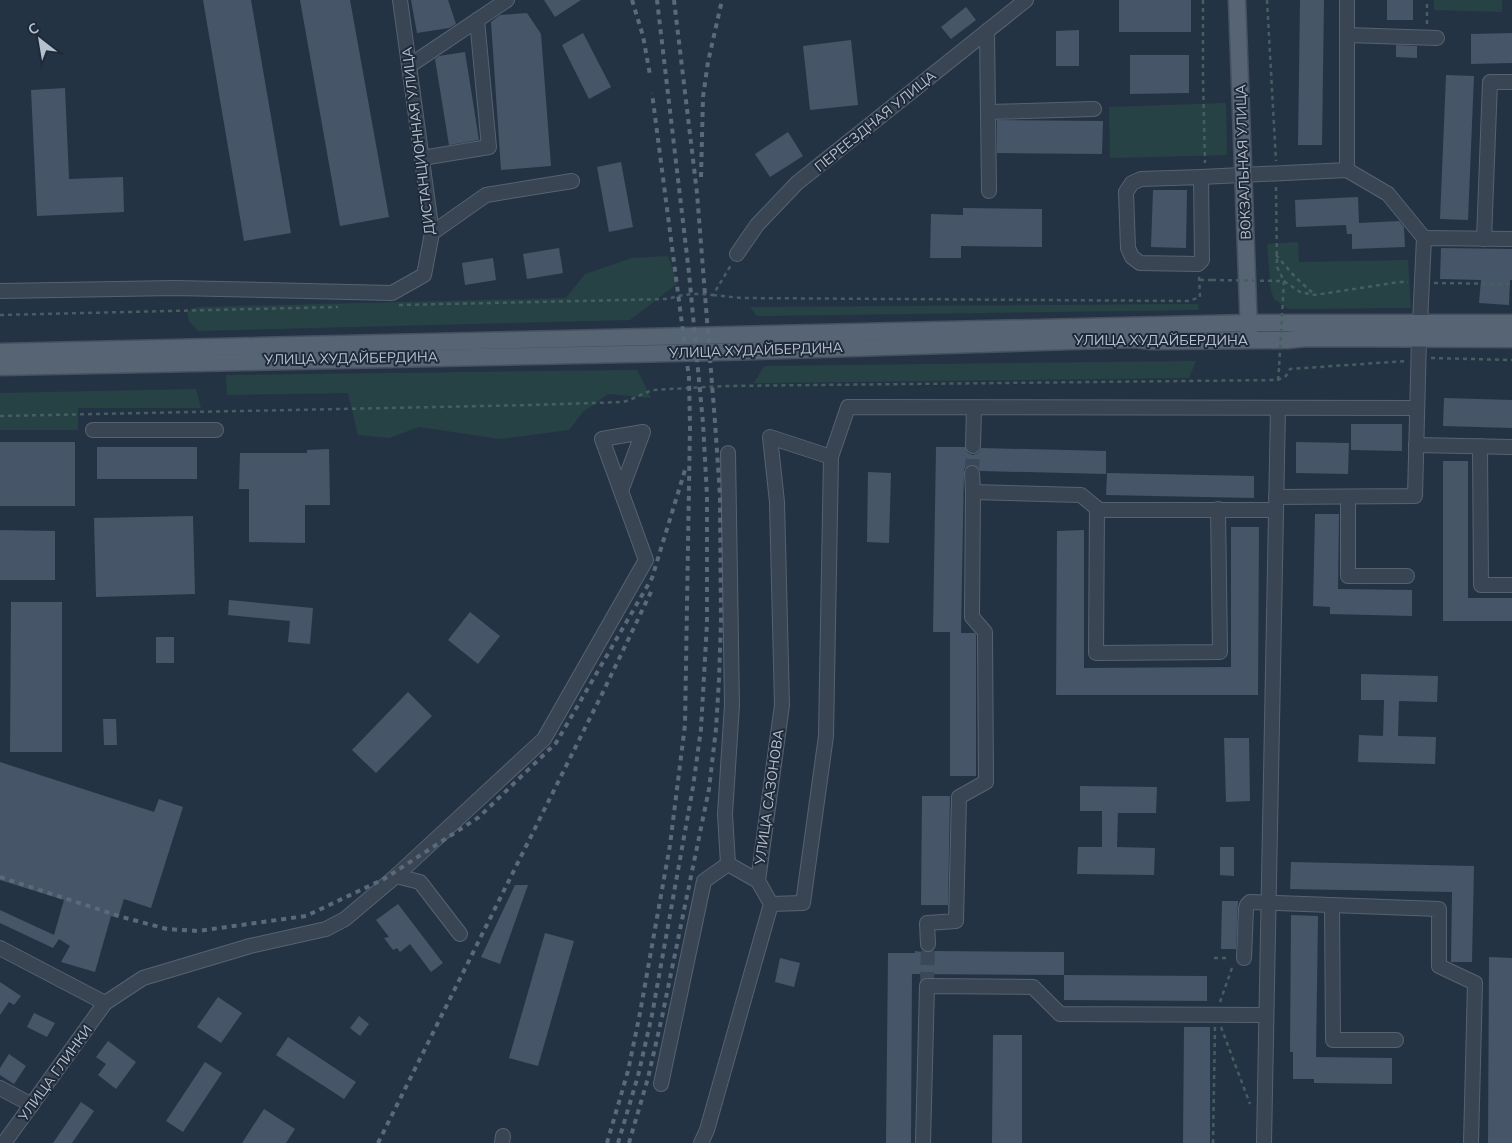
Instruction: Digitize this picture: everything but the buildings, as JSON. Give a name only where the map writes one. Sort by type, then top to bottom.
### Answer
[{"type":"main road","name":"ВОКЗАЛЬНАЯ УЛИЦА","points":[[1237,0],[1249,329]]},
{"type":"main road","name":"УЛИЦА ХУДАЙБЕРДИНА","points":[[0,366],[720,352],[1136,339],[1151,341],[1287,340],[1512,323]]},
{"type":"main road","name":"УЛИЦА ХУДАЙБЕРДИНА","points":[[0,352],[1249,329],[1420,331],[1512,339]]},
{"type":"main road","points":[[1136,339],[1249,329],[1306,338]]},
{"type":"street","name":"ДИСТАНЦИОННАЯ УЛИЦА","points":[[0,291],[175,288],[392,293],[424,275],[432,233],[400,0]]},
{"type":"street","points":[[409,66],[507,0]]},
{"type":"street","name":"ПЕРЕЕЗДНАЯ УЛИЦА","points":[[737,254],[757,225],[797,183],[1026,0]]},
{"type":"street","points":[[1346,170],[1347,0]]},
{"type":"street","points":[[422,158],[489,147],[477,20]]},
{"type":"street","points":[[987,31],[989,191]]},
{"type":"street","points":[[1347,35],[1432,38]]},
{"type":"street","points":[[1484,239],[1490,82],[1512,82]]},
{"type":"street","points":[[988,112],[1094,109]]},
{"type":"street","points":[[973,492],[1081,495],[1099,510],[1218,509],[1348,498],[1415,496],[1424,238],[1388,194],[1346,170],[1142,179],[1132,183],[1126,192],[1128,248],[1132,257],[1140,263],[1198,264],[1202,260],[1203,177]]},
{"type":"street","points":[[432,233],[486,195],[572,181]]},
{"type":"street","points":[[1424,238],[1512,238]]},
{"type":"street","points":[[701,1143],[707,1130],[770,904],[803,903],[826,736],[831,457],[848,407],[1417,408]]},
{"type":"street","points":[[973,446],[974,408]]},
{"type":"street","points":[[1264,1143],[1278,408]]},
{"type":"street","points":[[93,430],[216,430]]},
{"type":"street","name":"УЛИЦА САЗОНОВА","points":[[770,904],[758,881],[782,705],[777,502],[770,437],[831,457]]},
{"type":"street","points":[[1416,445],[1512,447]]},
{"type":"street","points":[[1480,446],[1481,585],[1512,585]]},
{"type":"street","points":[[728,453],[732,705],[725,814],[728,864]]},
{"type":"street","points":[[928,944],[927,923],[956,921],[959,797],[986,782],[985,632],[972,617],[972,473]]},
{"type":"street","points":[[0,948],[105,1002],[143,978],[250,946],[326,929],[345,919],[396,876],[544,739],[646,560],[621,491]]},
{"type":"street","points":[[1348,498],[1348,576],[1407,576]]},
{"type":"street","points":[[1097,508],[1096,652],[1220,652],[1218,509]]},
{"type":"street","points":[[728,864],[758,881]]},
{"type":"street","points":[[661,1084],[704,881],[728,864]]},
{"type":"street","points":[[396,876],[420,882],[460,934]]},
{"type":"street","points":[[1244,958],[1247,905],[1250,902],[1439,909],[1439,966],[1475,983],[1471,1143]]},
{"type":"street","points":[[1332,905],[1333,1040],[1396,1040]]},
{"type":"street","points":[[923,1143],[927,986],[1033,987],[1060,1014],[1266,1015]]},
{"type":"street","name":"УЛИЦА ГЛИНКИ","points":[[4,1143],[105,1002]]},
{"type":"street","points":[[0,1088],[32,1105]]},
{"type":"path","points":[[1203,0],[1203,177]]},
{"type":"path","points":[[1267,0],[1276,173],[1276,255],[1277,267],[1284,280],[1300,292],[1315,295],[1398,282],[1512,284]]},
{"type":"path","points":[[1427,0],[1432,38]]},
{"type":"path","points":[[1276,255],[1295,277],[1315,295]]},
{"type":"path","points":[[713,295],[740,298],[1189,301],[1200,297],[1200,280],[1284,280]]},
{"type":"path","points":[[1278,380],[1284,280]]},
{"type":"path","points":[[0,416],[623,402],[635,399],[642,393],[654,390],[725,386],[1278,380],[1286,376],[1290,369],[1419,359],[1512,360]]},
{"type":"path","points":[[1213,1143],[1216,1015],[1236,958],[1214,958]]},
{"type":"path","points":[[1216,1015],[1250,1104]]},
{"type":"green space","points":[[1434,0],[1502,0],[1502,12],[1434,10]]},
{"type":"green space","points":[[1226,103],[1227,155],[1110,158],[1109,107]]},
{"type":"green space","points":[[1298,242],[1299,262],[1408,260],[1411,308],[1288,309],[1274,299],[1271,291],[1267,244]]},
{"type":"green space","points":[[668,256],[678,283],[630,320],[198,331],[189,321],[187,313],[191,309],[199,307],[566,298],[585,274],[632,258]]},
{"type":"green space","points":[[1198,304],[1199,310],[757,316],[750,307]]},
{"type":"green space","points":[[1196,361],[1189,378],[754,383],[764,366]]},
{"type":"green space","points":[[637,370],[651,398],[608,394],[583,412],[569,430],[500,439],[419,427],[389,438],[358,435],[348,393],[227,395],[226,375]]},
{"type":"green space","points":[[196,389],[201,408],[78,408],[78,430],[0,430],[0,393]]},
{"type":"tunnel","points":[[972,473],[973,446]]},
{"type":"tunnel","points":[[927,986],[928,944]]},
{"type":"railway","points":[[632,0],[643,36],[650,75]]},
{"type":"railway","points":[[618,1143],[638,1076],[652,1015],[693,787],[701,729],[707,623],[707,496],[703,423],[689,273],[657,0]]},
{"type":"railway","points":[[629,1143],[648,1078],[662,1017],[709,789],[716,729],[719,679],[721,622],[720,496],[697,193],[674,0]]},
{"type":"railway","points":[[701,177],[703,97],[708,62],[722,0]]},
{"type":"railway","points":[[607,1143],[628,1071],[640,1013],[670,845],[685,725],[690,426],[689,378],[652,93]]},
{"type":"railway","points":[[0,877],[122,917],[167,929],[198,931],[306,916],[384,879],[479,817],[556,743],[652,578],[685,470]]},
{"type":"railway","points":[[378,1143],[652,590]]}]
